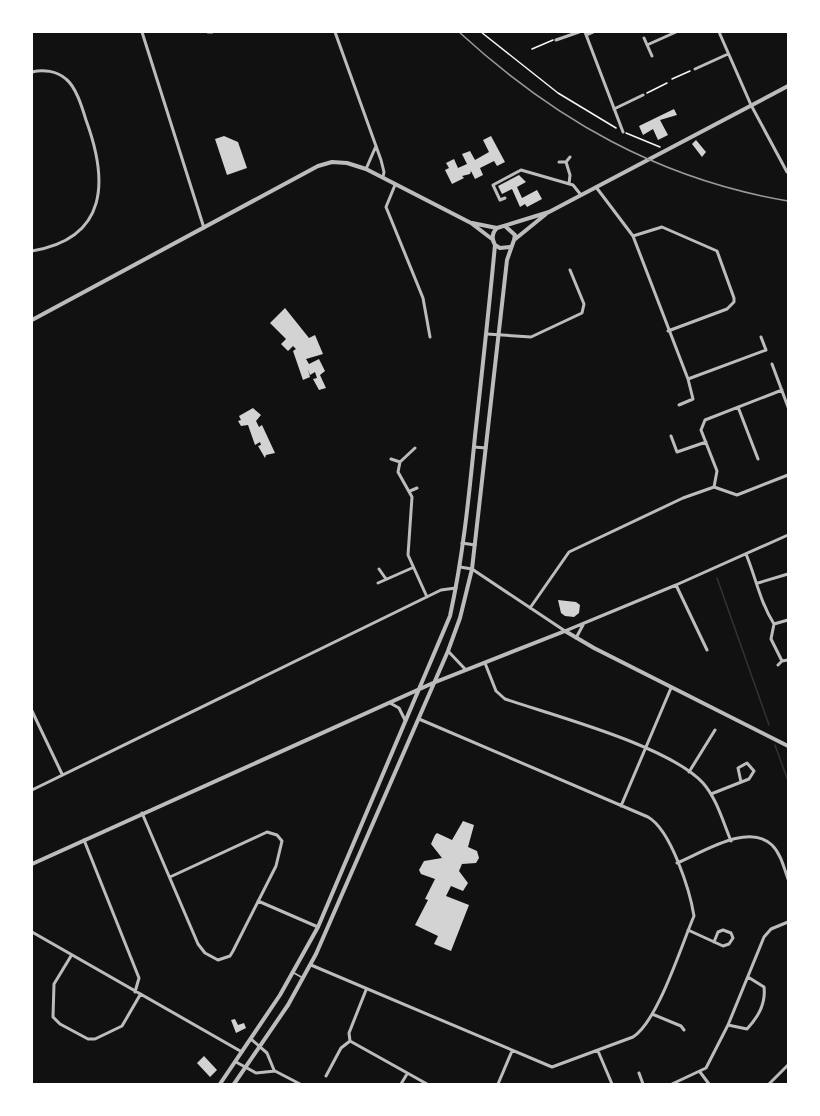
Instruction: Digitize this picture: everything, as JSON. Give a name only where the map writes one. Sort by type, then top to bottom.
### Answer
[{"type":"street","points":[[142,32],[204,228]]},
{"type":"street","points":[[335,32],[376,146],[384,172],[382,178]]},
{"type":"street","points":[[555,40],[579,32]]},
{"type":"street","points":[[593,32],[586,33],[623,132]]},
{"type":"street","points":[[647,45],[676,32]]},
{"type":"street","points":[[719,32],[751,105],[787,172]]},
{"type":"street","points":[[644,38],[652,56]]},
{"type":"street","points":[[695,69],[728,54]]},
{"type":"street","points":[[32,72],[40,70],[59,74],[69,81],[74,90],[93,139],[100,195],[93,214],[71,236],[32,251]]},
{"type":"street","points":[[471,223],[497,228],[549,212],[789,86]]},
{"type":"street","points":[[614,109],[643,95]]},
{"type":"street","points":[[366,169],[376,146]]},
{"type":"street","points":[[566,162],[570,157]]},
{"type":"street","points":[[32,320],[318,166],[332,162],[347,163],[366,169],[471,223],[492,239],[495,245],[460,567],[450,616],[318,927],[294,972],[220,1084]]},
{"type":"street","points":[[559,162],[566,162]]},
{"type":"street","points":[[566,162],[570,175],[569,183]]},
{"type":"street","points":[[505,198],[500,200],[493,185],[521,170],[557,183],[569,183],[576,187],[581,195]]},
{"type":"street","points":[[395,185],[386,207],[423,298],[430,337]]},
{"type":"street","points":[[596,187],[633,237],[688,379],[693,399],[679,405]]},
{"type":"street","points":[[234,1084],[304,978],[419,719],[460,618],[472,570],[510,247],[514,240],[549,212]]},
{"type":"street","points":[[506,226],[514,235],[514,240]]},
{"type":"street","points":[[633,237],[662,227],[717,251],[734,302],[727,309],[668,331]]},
{"type":"street","points":[[492,239],[497,228]]},
{"type":"street","points":[[495,245],[500,248],[510,247]]},
{"type":"street","points":[[487,334],[531,337],[582,313],[584,304],[570,270]]},
{"type":"street","points":[[688,379],[766,350],[761,337]]},
{"type":"street","points":[[772,364],[789,407]]},
{"type":"street","points":[[714,487],[717,471],[701,430],[705,420],[782,390]]},
{"type":"street","points":[[738,407],[758,459]]},
{"type":"street","points":[[671,436],[677,452],[706,442]]},
{"type":"street","points":[[474,447],[486,448]]},
{"type":"street","points":[[416,448],[400,462],[398,472],[410,491],[408,555],[427,597]]},
{"type":"street","points":[[391,459],[400,462]]},
{"type":"street","points":[[530,609],[569,552],[683,498],[714,487],[737,495],[789,475]]},
{"type":"street","points":[[410,491],[417,488]]},
{"type":"street","points":[[32,864],[389,702],[465,669],[676,585],[789,535]]},
{"type":"street","points":[[462,543],[474,545]]},
{"type":"street","points":[[746,554],[758,583],[760,599],[774,624],[771,639],[782,661]]},
{"type":"street","points":[[460,567],[472,570],[576,638],[789,746]]},
{"type":"street","points":[[378,583],[412,568]]},
{"type":"street","points":[[379,569],[386,579]]},
{"type":"street","points":[[758,583],[789,574]]},
{"type":"street","points":[[676,585],[707,650]]},
{"type":"street","points":[[32,790],[441,590],[456,588]]},
{"type":"street","points":[[450,616],[460,618]]},
{"type":"street","points":[[774,624],[789,620]]},
{"type":"street","points":[[576,638],[584,623]]},
{"type":"street","points":[[448,651],[465,669]]},
{"type":"street","points":[[778,665],[782,661],[789,660]]},
{"type":"street","points":[[485,661],[496,691],[505,699],[644,748],[689,771],[711,794],[731,841]]},
{"type":"street","points":[[621,806],[671,688]]},
{"type":"street","points":[[389,702],[399,708],[406,721]]},
{"type":"street","points":[[32,711],[63,775]]},
{"type":"street","points":[[310,965],[544,1065],[557,1067],[643,1030],[652,1014],[694,916],[692,903],[660,825],[648,817],[419,719]]},
{"type":"street","points":[[689,771],[715,730]]},
{"type":"street","points":[[711,794],[741,782],[753,775],[751,765],[747,763],[738,768],[741,782]]},
{"type":"street","points":[[142,813],[198,944],[205,954],[218,960],[230,956],[233,951],[282,852],[282,841],[270,832],[170,877]]},
{"type":"street","points":[[677,863],[731,841],[753,836],[766,841],[779,854],[789,879]]},
{"type":"street","points":[[84,840],[139,978],[135,992]]},
{"type":"street","points":[[337,879],[347,884]]},
{"type":"street","points":[[258,901],[318,927]]},
{"type":"street","points":[[672,1084],[700,1072],[710,1060],[728,1024],[764,937],[771,929],[789,922]]},
{"type":"street","points":[[688,930],[714,942],[723,946],[729,944],[733,938],[731,933],[723,930],[718,932],[714,942]]},
{"type":"street","points":[[32,932],[242,1052]]},
{"type":"street","points":[[71,956],[54,984],[55,1021],[88,1039],[95,1039],[122,1026],[140,995]]},
{"type":"street","points":[[728,1024],[747,1029],[760,1011],[765,995],[764,987],[748,977]]},
{"type":"street","points":[[350,1041],[349,1033],[366,990]]},
{"type":"street","points":[[652,1014],[681,1026],[684,1030]]},
{"type":"street","points":[[251,1039],[267,1053],[275,1071]]},
{"type":"street","points":[[350,1041],[427,1084]]},
{"type":"street","points":[[326,1076],[341,1047],[350,1041]]},
{"type":"street","points":[[498,1084],[512,1051]]},
{"type":"street","points":[[598,1051],[612,1084]]},
{"type":"street","points":[[236,1062],[256,1073],[275,1071],[300,1084]]},
{"type":"street","points":[[769,1084],[789,1065]]},
{"type":"street","points":[[700,1072],[709,1084]]},
{"type":"street","points":[[639,1073],[643,1084]]},
{"type":"street","points":[[401,1084],[407,1074]]},
{"type":"lane","points":[[294,972],[304,978]]},
{"type":"path","points":[[481,32],[558,93],[623,132],[667,150]]},
{"type":"path","points":[[532,49],[555,40]]},
{"type":"path","points":[[672,79],[695,69]]},
{"type":"path","points":[[643,95],[667,82]]},
{"type":"building","points":[[674,109],[677,115],[660,120],[668,135],[658,140],[653,129],[643,135],[639,126]]},
{"type":"building","points":[[224,136],[238,142],[247,168],[227,175],[215,139]]},
{"type":"building","points":[[491,136],[505,162],[497,166],[494,161],[480,168],[483,175],[475,179],[471,171],[470,174],[462,176],[464,178],[452,184],[445,170],[449,168],[446,163],[454,159],[458,168],[467,164],[462,154],[470,151],[475,160],[489,152],[483,140]]},
{"type":"building","points":[[696,140],[706,152],[702,157],[692,144]]},
{"type":"building","points":[[519,175],[526,182],[517,187],[522,198],[537,190],[542,199],[527,207],[525,204],[520,207],[512,189],[502,194],[498,186]]},
{"type":"building","points":[[285,308],[309,338],[315,335],[323,354],[306,359],[309,364],[319,359],[325,371],[320,375],[326,388],[319,390],[313,379],[317,378],[315,372],[310,375],[308,369],[310,377],[303,380],[293,351],[296,349],[293,346],[288,351],[281,344],[286,339],[270,323]]},
{"type":"building","points":[[253,408],[261,415],[256,421],[259,427],[262,425],[275,453],[266,455],[265,458],[258,446],[261,445],[260,442],[255,445],[248,425],[241,426],[238,421],[241,420],[239,416]]},
{"type":"building","points":[[558,600],[576,602],[580,605],[579,613],[574,617],[565,616],[561,613]]},
{"type":"building","points":[[463,821],[474,825],[468,847],[477,851],[479,858],[476,863],[462,864],[459,871],[468,883],[463,891],[451,886],[446,896],[469,905],[451,951],[434,944],[438,936],[415,925],[428,900],[425,899],[435,879],[421,874],[419,870],[424,861],[442,858],[431,844],[435,835],[437,833],[452,840]]},
{"type":"building","points":[[235,1019],[238,1025],[244,1023],[246,1028],[236,1033],[231,1020]]},
{"type":"building","points":[[204,1056],[217,1070],[210,1077],[197,1063]]},
{"type":"waterway","points":[[717,578],[769,725]]},
{"type":"waterway","points":[[775,745],[788,781]]},
{"type":"railway","points":[[459,32],[495,64],[533,92],[571,118],[611,141],[696,178],[788,201]]}]
